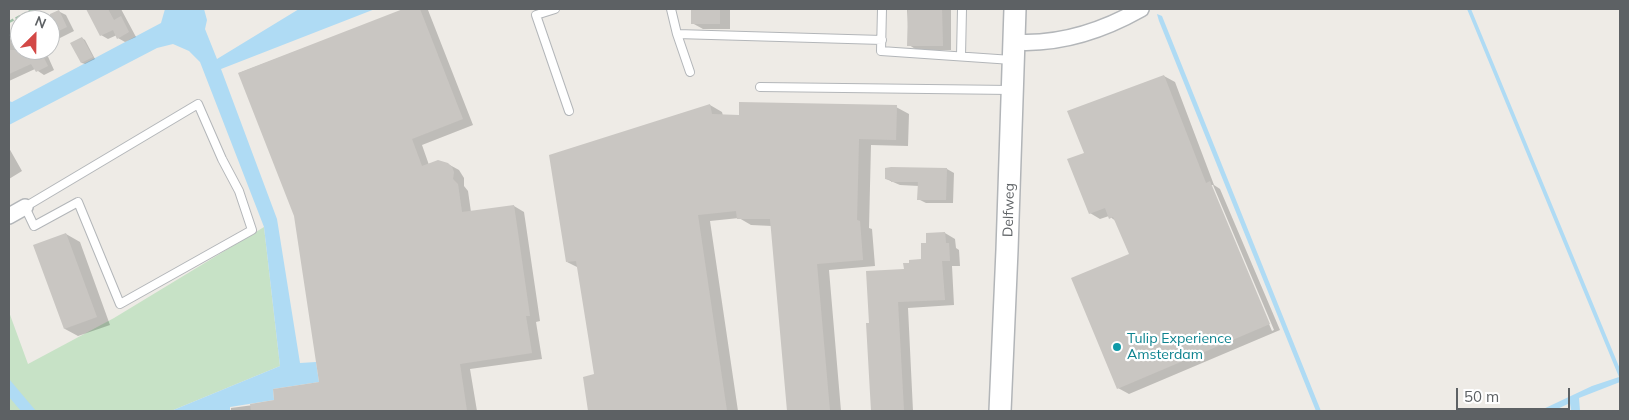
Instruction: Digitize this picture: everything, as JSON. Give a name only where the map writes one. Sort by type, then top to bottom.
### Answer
[{"type":"main road","name":"Delfweg","points":[[1000,411],[1015,9]]},
{"type":"street","points":[[1014,51],[1098,30],[1141,9]]},
{"type":"street","points":[[9,216],[25,207]]},
{"type":"lane","points":[[556,9],[534,12],[569,111]]},
{"type":"lane","points":[[671,9],[690,72]]},
{"type":"lane","points":[[882,9],[881,51],[961,56],[1014,51]]},
{"type":"lane","points":[[961,56],[962,9]]},
{"type":"lane","points":[[677,34],[882,40]]},
{"type":"lane","points":[[760,88],[1012,90]]},
{"type":"lane","points":[[198,104],[238,191],[252,230],[120,304],[78,202],[34,226],[25,207],[198,104]]},
{"type":"path","points":[[9,22],[34,9]]},
{"type":"green space","points":[[264,227],[280,366],[171,411],[9,411],[9,312],[28,364],[114,318]]},
{"type":"water","points":[[165,9],[204,9],[207,20],[205,29],[217,59],[299,9],[375,9],[221,69],[277,219],[300,363],[316,362],[319,382],[273,389],[274,400],[230,407],[230,411],[171,411],[280,366],[264,227],[200,62],[189,51],[173,44],[157,48],[9,125],[9,101],[12,102],[161,23]]},
{"type":"water","points":[[1467,9],[1471,9],[1620,369],[1620,382],[1579,398],[1580,411],[1571,411],[1570,403],[1553,411],[1539,411],[1592,386],[1619,377]]},
{"type":"water","points":[[1157,14],[1162,16],[1321,411],[1316,411]]},
{"type":"water","points":[[9,379],[36,411],[21,411],[9,397]]},
{"type":"building","points":[[86,9],[108,9],[114,20],[121,16],[129,32],[117,39],[113,30],[100,36]]},
{"type":"building","points":[[403,9],[420,9],[463,119],[412,139],[422,166],[438,160],[448,163],[452,167],[454,172],[453,179],[458,184],[462,212],[514,205],[530,316],[526,316],[532,353],[460,364],[467,411],[251,411],[250,404],[274,400],[273,389],[319,382],[294,216],[238,73]]},
{"type":"building","points":[[691,9],[720,9],[720,24],[691,24]]},
{"type":"building","points":[[908,9],[942,9],[943,46],[907,46]]},
{"type":"building","points":[[60,12],[67,27],[60,30]]},
{"type":"building","points":[[82,37],[93,57],[81,63],[70,43]]},
{"type":"building","points":[[9,50],[10,60],[45,60],[48,66],[36,72],[31,64],[9,74]]},
{"type":"building","points":[[1164,75],[1206,183],[1210,181],[1270,324],[1117,389],[1071,278],[1129,254],[1113,217],[1109,219],[1105,208],[1089,214],[1067,159],[1084,153],[1067,111]]},
{"type":"building","points":[[739,102],[897,105],[896,140],[859,139],[857,220],[860,221],[863,260],[817,264],[830,411],[787,411],[770,219],[737,219],[736,211],[698,215],[727,411],[588,411],[583,377],[594,374],[576,261],[566,262],[549,155],[710,104],[712,114],[739,115]]},
{"type":"building","points":[[885,168],[947,168],[946,200],[917,200],[918,182],[891,182],[891,180],[885,179]]},
{"type":"building","points":[[945,232],[946,243],[949,243],[950,261],[942,261],[945,300],[898,302],[904,411],[871,411],[866,323],[869,323],[866,271],[904,269],[903,263],[909,263],[909,260],[921,259],[921,243],[926,243],[926,233]]},
{"type":"building","points":[[66,233],[97,317],[64,329],[33,245]]},
{"type":"place","name":"Tulip Experience Amsterdam","points":[[1117,347]]}]
